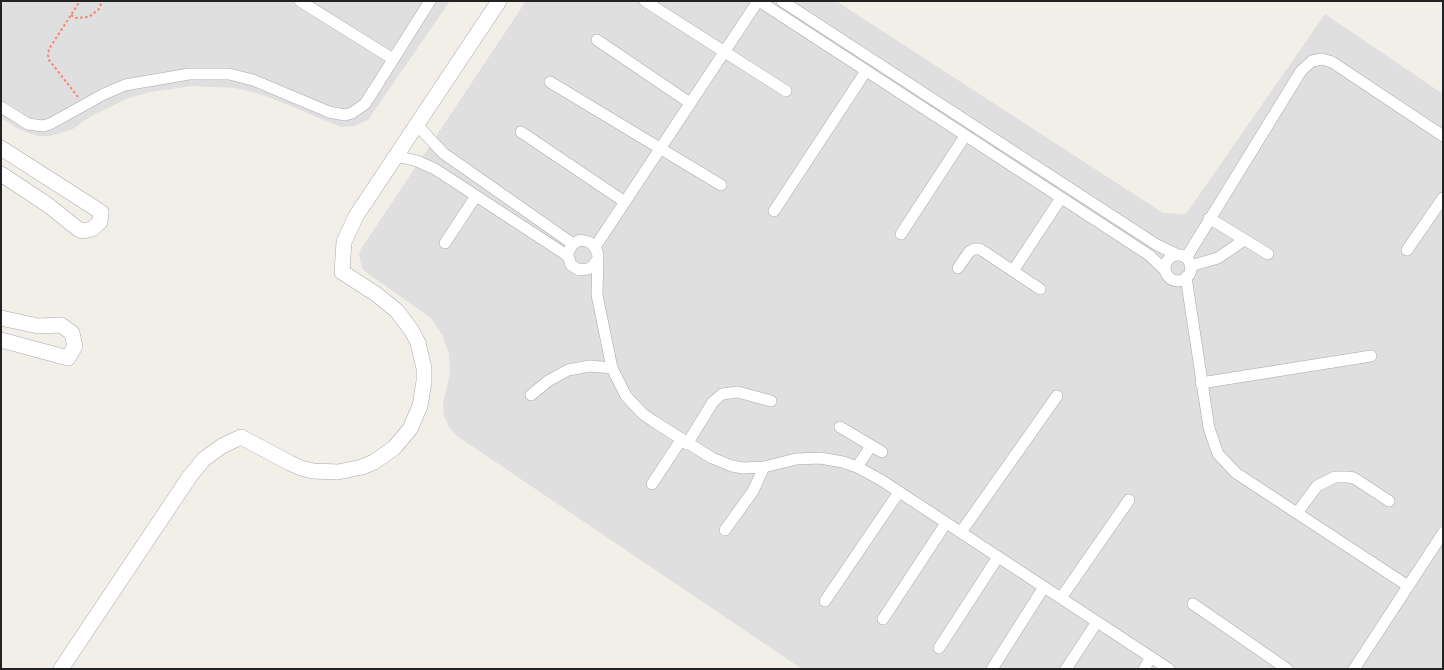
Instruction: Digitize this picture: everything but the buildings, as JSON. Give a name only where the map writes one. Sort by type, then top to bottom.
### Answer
[{"type":"street","points":[[300,1],[393,59]]},
{"type":"street","points":[[1,106],[28,124],[43,126],[50,124],[84,104],[125,86],[189,74],[229,74],[253,80],[329,112],[345,115],[352,113],[365,104],[430,1]]},
{"type":"street","points":[[61,669],[190,476],[204,459],[222,446],[241,437],[302,468],[338,472],[362,466],[384,455],[410,429],[420,406],[424,381],[424,368],[418,343],[409,326],[397,311],[376,294],[342,272],[344,242],[351,224],[499,1]]},
{"type":"street","points":[[645,1],[786,91]]},
{"type":"street","points":[[595,247],[759,1],[965,136],[1016,162],[1185,260]]},
{"type":"street","points":[[782,1],[1016,162],[1061,198],[1149,255],[1165,270],[1169,277],[1176,280],[1186,277]]},
{"type":"street","points":[[802,30],[810,19]]},
{"type":"street","points":[[596,40],[690,103]]},
{"type":"street","points":[[1408,586],[1236,474],[1218,454],[1210,437],[1186,277],[1189,274],[1185,260],[1209,218],[1304,67],[1312,61],[1322,59],[1332,62],[1443,136]]},
{"type":"street","points":[[774,211],[866,71]]},
{"type":"street","points":[[550,82],[722,185]]},
{"type":"street","points":[[417,125],[434,145],[452,161],[573,244]]},
{"type":"street","points":[[521,132],[625,202]]},
{"type":"street","points":[[901,234],[965,136]]},
{"type":"street","points":[[1,148],[101,212],[100,222],[92,229],[82,231],[48,205],[1,174]]},
{"type":"street","points":[[396,156],[426,165],[443,174],[568,256]]},
{"type":"street","points":[[443,174],[452,161]]},
{"type":"street","points":[[445,243],[476,196]]},
{"type":"street","points":[[1013,271],[1061,198]]},
{"type":"street","points":[[1407,250],[1443,198]]},
{"type":"street","points":[[1209,218],[1268,254]]},
{"type":"street","points":[[597,296],[587,280],[571,265],[568,252],[573,244],[585,240],[595,247],[598,255],[597,296],[612,368],[620,387],[634,405],[648,418],[684,442],[712,458],[743,468],[764,467],[808,458],[832,459],[857,467],[961,532],[1169,669]]},
{"type":"street","points":[[1165,270],[1165,266],[1170,258],[1185,260],[1218,258],[1244,240]]},
{"type":"street","points":[[958,268],[969,252],[977,248],[1040,289]]},
{"type":"street","points":[[575,268],[579,270],[588,269],[597,260]]},
{"type":"street","points":[[1,318],[38,326],[61,325],[69,329],[75,342],[74,351],[68,358],[1,340]]},
{"type":"street","points":[[1201,383],[1371,356]]},
{"type":"street","points":[[531,395],[548,381],[568,370],[590,366],[612,368]]},
{"type":"street","points":[[652,484],[713,402],[722,394],[738,392],[771,400]]},
{"type":"street","points":[[961,532],[1057,396]]},
{"type":"street","points":[[840,427],[882,452]]},
{"type":"street","points":[[857,467],[871,446]]},
{"type":"street","points":[[725,530],[753,491],[764,467]]},
{"type":"street","points":[[1297,513],[1317,486],[1335,477],[1354,478],[1389,501]]},
{"type":"street","points":[[824,601],[899,492]]},
{"type":"street","points":[[1061,598],[1129,500]]},
{"type":"street","points":[[884,619],[946,523]]},
{"type":"street","points":[[1354,669],[1443,533]]},
{"type":"street","points":[[939,648],[998,557]]},
{"type":"street","points":[[992,669],[1044,587]]},
{"type":"street","points":[[1193,604],[1287,669]]},
{"type":"street","points":[[1066,669],[1098,622]]},
{"type":"street","points":[[1144,669],[1151,658]]},
{"type":"path","points":[[80,1],[49,49],[48,55],[49,60],[84,104]]},
{"type":"path","points":[[71,15],[76,18],[89,17],[99,9],[102,1]]},
{"type":"shaded area","points":[[1,1],[450,1],[368,120],[354,126],[341,127],[256,93],[235,88],[192,86],[150,92],[129,98],[91,116],[73,129],[50,136],[38,136],[18,129],[1,118]]},
{"type":"shaded area","points":[[526,1],[836,1],[1163,213],[1186,214],[1325,14],[1443,94],[1443,669],[802,669],[457,436],[449,427],[444,416],[443,404],[450,373],[449,354],[442,335],[431,318],[367,273],[362,268],[359,255],[361,249]]}]
